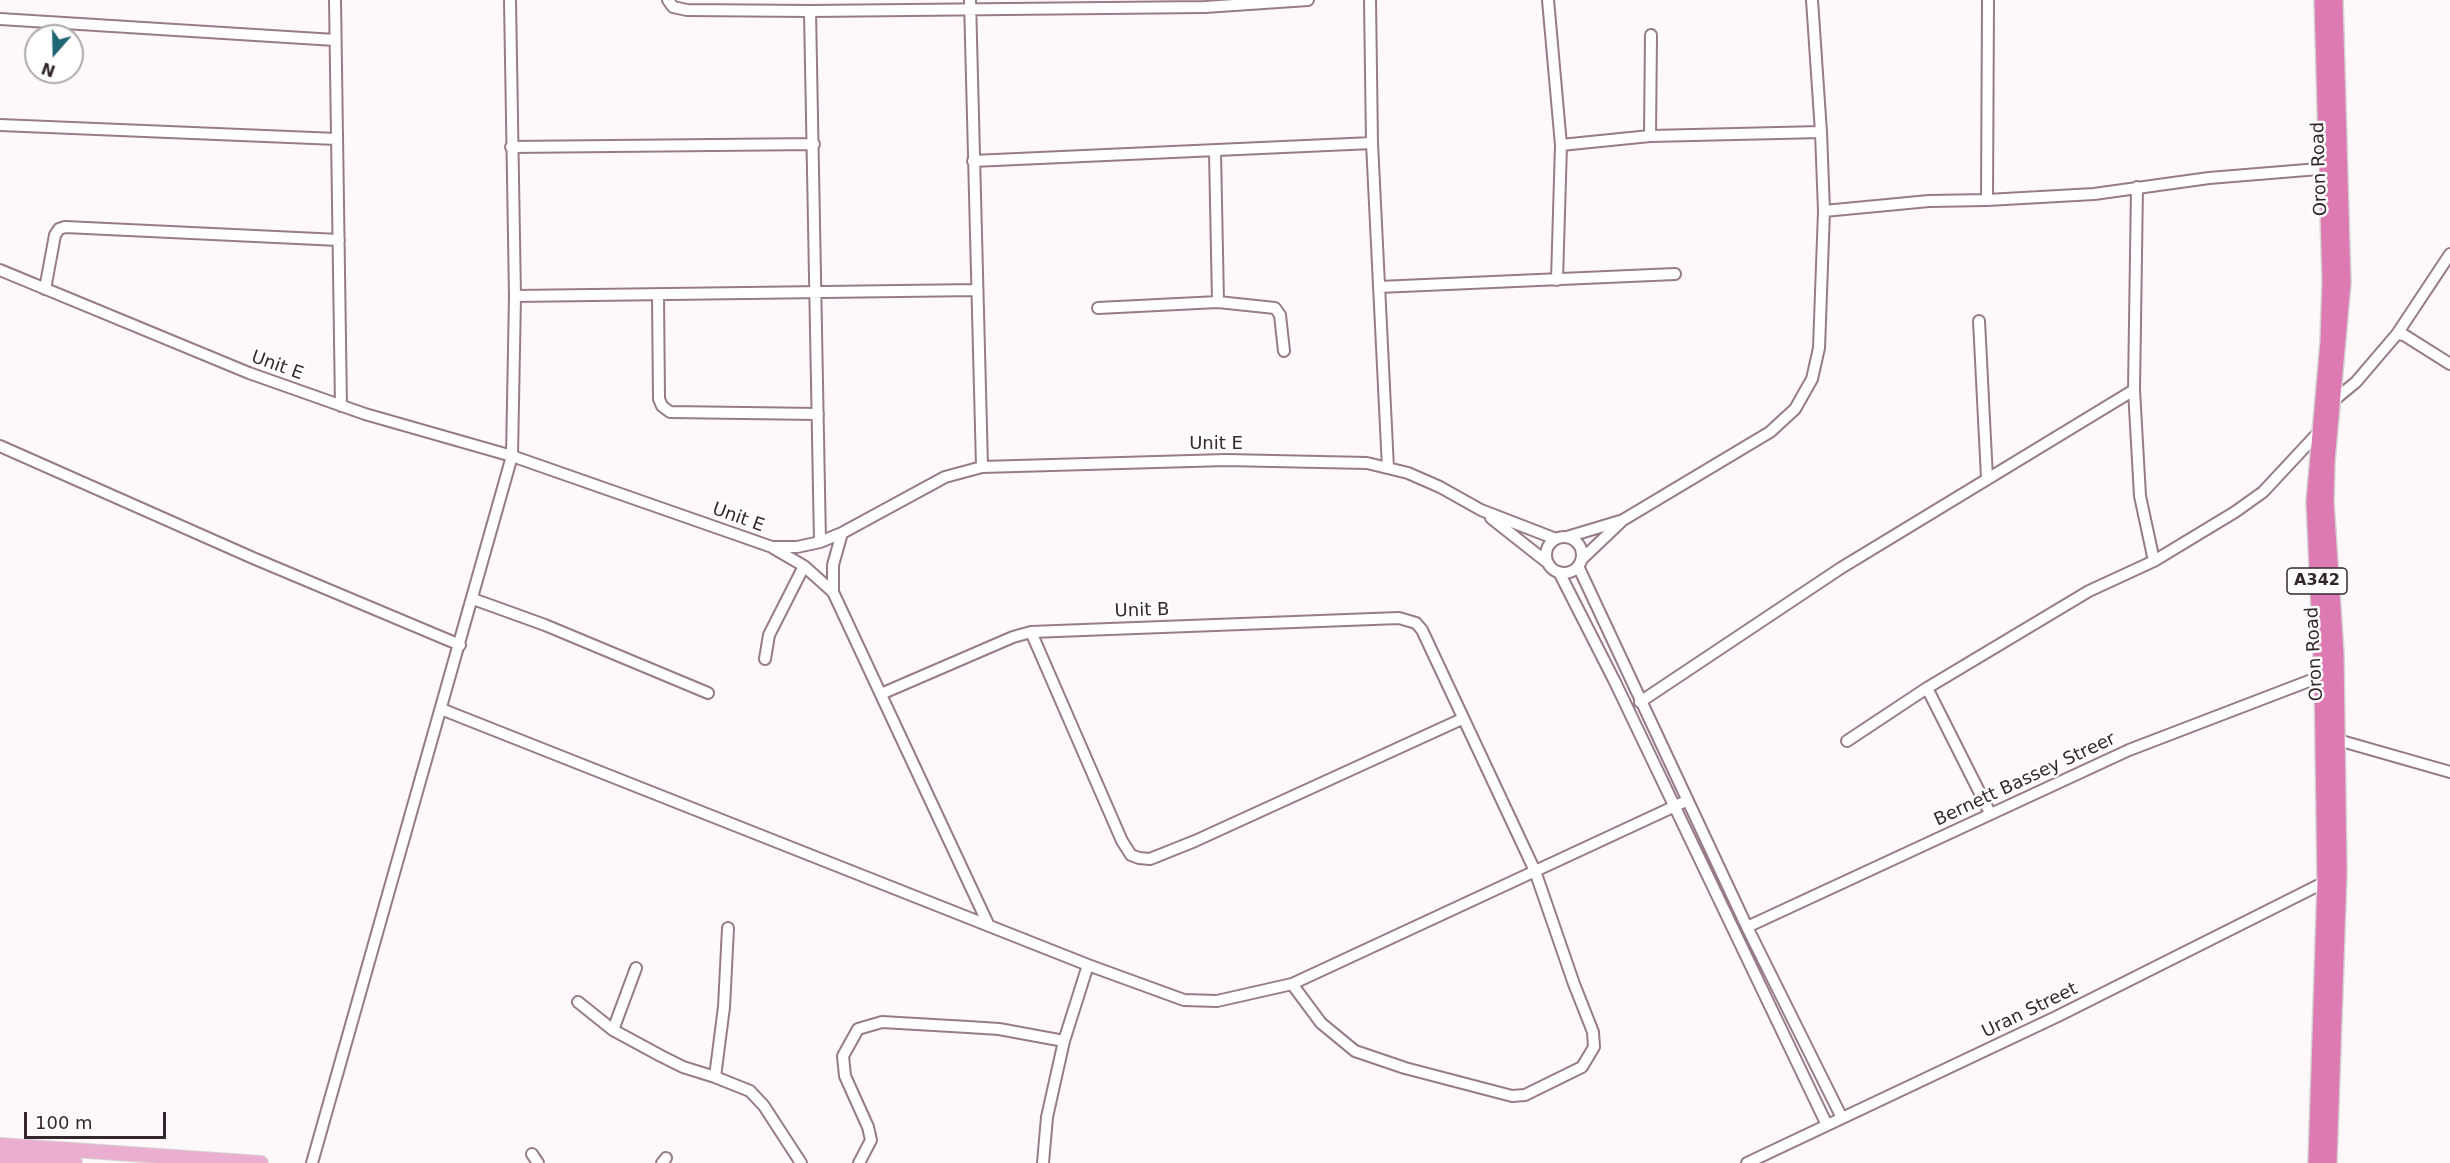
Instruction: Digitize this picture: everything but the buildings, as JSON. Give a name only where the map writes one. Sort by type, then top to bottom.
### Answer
[{"type":"highway","name":"Oron Road","points":[[2322,0],[2343,282],[2327,461],[2326,502],[2336,654],[2339,873],[2329,1163]]},
{"type":"highway","name":"Oron Road","points":[[2316,1163],[2325,882],[2322,676],[2313,502],[2329,332],[2334,168],[2335,0]]},
{"type":"main road","points":[[0,1145],[261,1163]]},
{"type":"main road","points":[[0,1158],[75,1163]]},
{"type":"street","points":[[334,0],[341,406]]},
{"type":"street","points":[[312,1163],[512,456],[515,296],[510,0]]},
{"type":"street","points":[[668,0],[673,7],[687,10],[810,11],[970,5],[1170,4],[1308,0]]},
{"type":"street","points":[[1370,0],[1372,143],[1388,468]]},
{"type":"street","points":[[1548,0],[1561,145],[1557,280]]},
{"type":"street","points":[[1559,572],[1569,573],[1623,520],[1770,432],[1795,409],[1812,380],[1820,348],[1824,211],[1812,0]]},
{"type":"street","points":[[1987,200],[1988,0]]},
{"type":"street","points":[[970,5],[982,467]]},
{"type":"street","points":[[810,11],[820,542]]},
{"type":"street","points":[[0,20],[335,40]]},
{"type":"street","points":[[1650,136],[1651,35]]},
{"type":"street","points":[[0,125],[337,139]]},
{"type":"street","points":[[1561,145],[1650,136],[1821,132]]},
{"type":"street","points":[[973,161],[1215,152],[1263,147],[1372,143]]},
{"type":"street","points":[[511,147],[814,144]]},
{"type":"street","points":[[1215,152],[1218,302]]},
{"type":"street","points":[[1824,211],[1929,201],[2094,194],[2137,187],[2334,168]]},
{"type":"street","points":[[2137,187],[2134,390],[2139,496],[2154,561]]},
{"type":"street","points":[[45,290],[55,235],[59,229],[65,227],[339,240]]},
{"type":"street","points":[[2333,401],[2356,382],[2397,334],[2450,254]]},
{"type":"street","name":"Unit E","points":[[0,270],[249,373],[341,406],[512,456],[772,547],[797,547],[820,542],[842,533],[945,477],[982,467],[1104,462],[1348,461],[1388,468],[1440,487],[1481,510]]},
{"type":"street","points":[[1379,287],[1676,274]]},
{"type":"street","points":[[515,296],[977,290]]},
{"type":"street","points":[[658,294],[659,399],[662,406],[670,412],[818,414]]},
{"type":"street","points":[[1098,308],[1218,302],[1275,308],[1280,315],[1284,351]]},
{"type":"street","points":[[1979,321],[1987,478]]},
{"type":"street","points":[[2397,334],[2404,335],[2450,364]]},
{"type":"street","points":[[1640,702],[1841,568],[2134,390]]},
{"type":"street","points":[[1847,741],[1927,688],[2090,591],[2154,561],[2235,512],[2263,492],[2318,433]]},
{"type":"street","points":[[0,446],[253,558],[460,645]]},
{"type":"street","points":[[1481,510],[1580,547],[1580,563],[1640,702],[1747,927],[1842,1118]]},
{"type":"street","points":[[1481,510],[1559,572],[1827,1125]]},
{"type":"street","points":[[1548,563],[1547,549],[1561,538],[1623,520]]},
{"type":"street","points":[[833,592],[833,565],[842,533]]},
{"type":"street","points":[[772,547],[804,566],[833,592],[989,926]]},
{"type":"street","points":[[765,659],[769,635],[804,566]]},
{"type":"street","points":[[473,599],[545,625],[708,693]]},
{"type":"street","name":"Unit B","points":[[881,694],[1013,637],[1031,632],[1399,618],[1416,623],[1422,630],[1462,719]]},
{"type":"street","points":[[1031,632],[1122,841],[1131,855],[1140,858],[1150,859],[1195,841],[1462,719],[1535,871],[1593,1032],[1594,1047],[1582,1067],[1526,1095],[1512,1095],[1405,1068],[1355,1051],[1321,1023],[1292,984]]},
{"type":"street","name":"Bernett Bassey Streer","points":[[1747,927],[2129,750],[2322,676]]},
{"type":"street","points":[[1927,688],[1990,813]]},
{"type":"street","points":[[441,709],[1088,965],[1184,1000],[1217,1001],[1292,984],[1686,801]]},
{"type":"street","points":[[2338,740],[2450,772]]},
{"type":"street","name":"Uran Street","points":[[1747,1163],[2058,1017],[2339,873]]},
{"type":"street","points":[[716,1077],[724,1007],[728,928]]},
{"type":"street","points":[[1043,1163],[1047,1117],[1064,1041],[1088,965]]},
{"type":"street","points":[[613,1030],[636,968]]},
{"type":"street","points":[[578,1002],[613,1030],[684,1067],[750,1091],[764,1106],[801,1163]]},
{"type":"street","points":[[859,1163],[871,1140],[868,1127],[845,1076],[843,1056],[858,1029],[882,1022],[968,1027],[999,1029],[1064,1041]]}]
